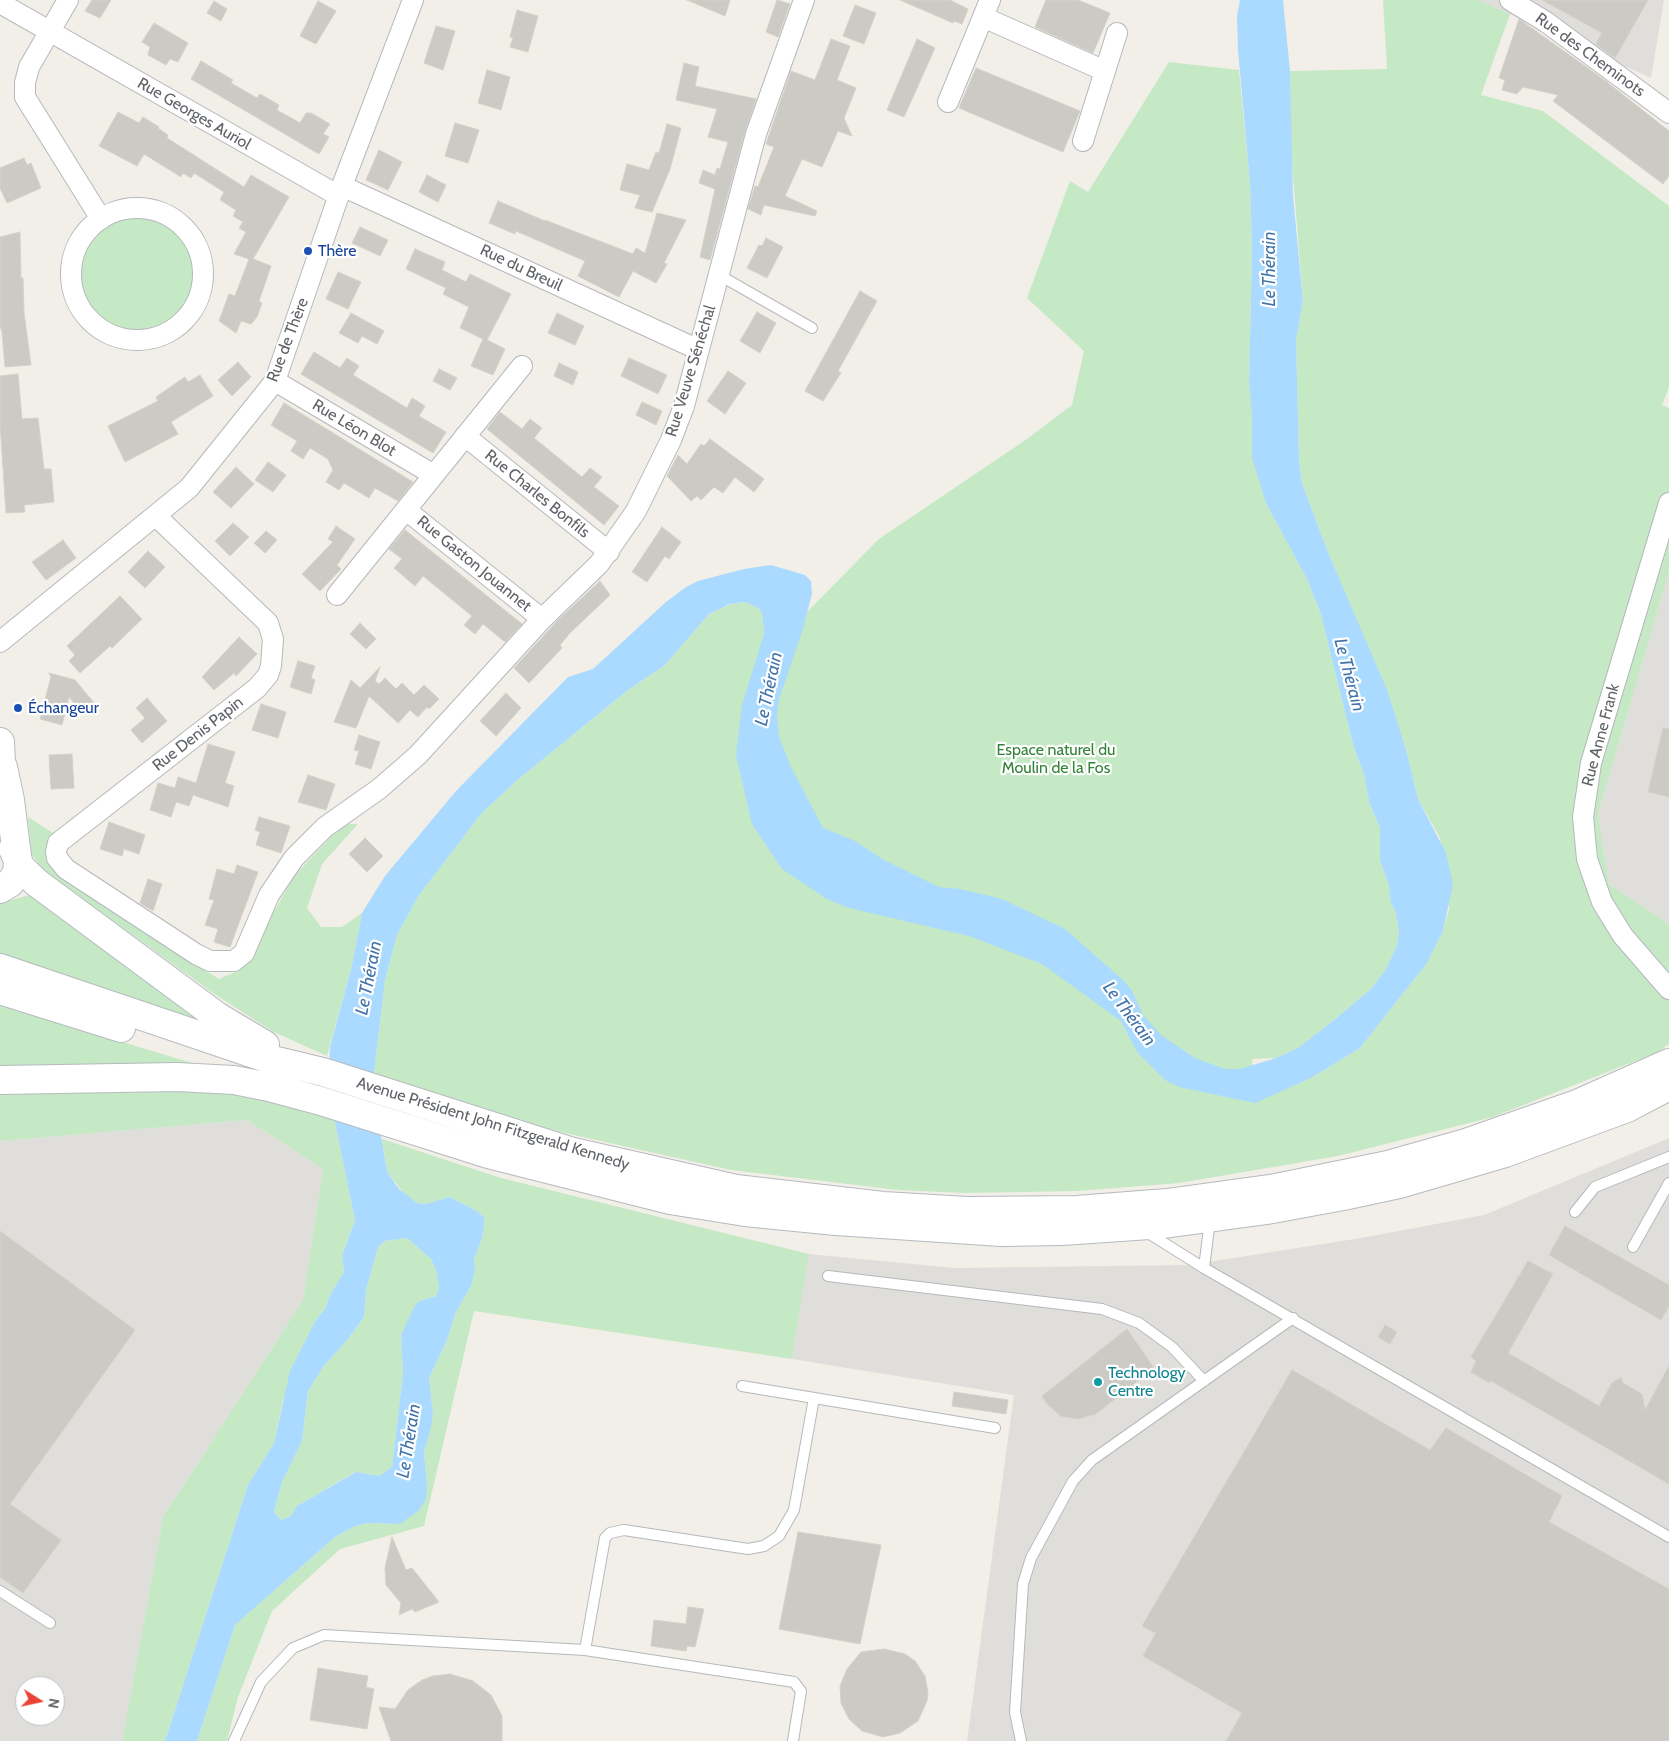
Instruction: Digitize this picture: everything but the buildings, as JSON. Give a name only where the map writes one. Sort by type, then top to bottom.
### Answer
[{"type":"main road","points":[[0,798],[1,755]]},
{"type":"main road","points":[[1,755],[10,800],[13,880],[1,889]]},
{"type":"main road","points":[[12,854],[37,882],[226,1022],[270,1048],[320,1087]]},
{"type":"main road","name":"Avenue Président John Fitzgerald Kennedy","points":[[0,968],[269,1059],[320,1087]]},
{"type":"main road","name":"Avenue Président John Fitzgerald Kennedy","points":[[0,990],[320,1087],[574,1175],[694,1204],[836,1222],[1001,1232],[1138,1227],[1211,1218],[1343,1196],[1457,1168],[1627,1108],[1669,1086]]},
{"type":"main road","name":"Avenue Président John Fitzgerald Kennedy","points":[[380,1107],[670,1176],[736,1189],[883,1206],[967,1210],[1049,1210],[1139,1206],[1196,1200],[1276,1188],[1395,1163],[1458,1145],[1555,1113],[1634,1081],[1669,1063]]},
{"type":"main road","points":[[0,1080],[168,1077],[212,1078],[252,1083],[320,1087]]},
{"type":"street","points":[[68,0],[29,67],[25,82],[26,97],[101,219]]},
{"type":"street","name":"Rue de Thère","points":[[0,642],[156,516],[199,478],[275,381],[340,191],[413,0]]},
{"type":"street","name":"Rue Veuve Sénéchal","points":[[144,921],[202,958],[221,962],[234,962],[244,953],[269,895],[294,858],[324,827],[379,789],[418,755],[542,619],[609,552],[636,511],[671,440],[684,406],[756,134],[804,0]]},
{"type":"street","name":"Rue des Cheminots","points":[[1510,0],[1546,22],[1669,113]]},
{"type":"street","name":"Rue Georges Auriol","points":[[0,3],[340,191]]},
{"type":"street","points":[[948,102],[986,9],[1105,71]]},
{"type":"street","points":[[1083,141],[1117,33]]},
{"type":"street","name":"Rue du Breuil","points":[[340,191],[699,350]]},
{"type":"street","points":[[150,210],[178,222],[192,238],[202,266],[202,287],[194,306],[174,329],[155,338],[124,339],[96,326],[82,311],[74,292],[71,272],[73,262],[80,242],[101,219],[120,211],[150,210]]},
{"type":"street","points":[[434,475],[522,366]]},
{"type":"street","name":"Rue Léon Blot","points":[[275,381],[434,475]]},
{"type":"street","name":"Rue Charles Bonfils","points":[[465,436],[609,552]]},
{"type":"street","name":"Rue Gaston Jouannet","points":[[337,595],[434,475]]},
{"type":"street","name":"Rue Anne Frank","points":[[1669,503],[1591,763],[1582,817],[1587,859],[1602,902],[1623,936],[1669,990]]},
{"type":"street","name":"Rue Gaston Jouannet","points":[[406,510],[542,619]]},
{"type":"street","name":"Rue Denis Papin","points":[[144,921],[66,869],[57,858],[56,847],[58,843],[257,688],[268,675],[273,647],[271,630],[263,617],[156,516]]},
{"type":"street","name":"Rue Anne Frank","points":[[1642,958],[1669,975]]},
{"type":"lane","points":[[719,274],[812,328]]},
{"type":"lane","points":[[1575,1212],[1595,1187],[1669,1157]]},
{"type":"lane","points":[[1632,1247],[1669,1183]]},
{"type":"lane","points":[[1204,1268],[1211,1218]]},
{"type":"lane","points":[[1138,1227],[1204,1268],[1668,1534]]},
{"type":"lane","points":[[828,1276],[1102,1309],[1139,1323],[1172,1347],[1204,1381]]},
{"type":"lane","points":[[1021,1741],[1015,1712],[1023,1584],[1031,1558],[1073,1481],[1092,1460],[1293,1318]]},
{"type":"lane","points":[[742,1386],[996,1428]]},
{"type":"lane","points":[[586,1650],[605,1538],[610,1534],[624,1530],[748,1549],[764,1546],[779,1536],[794,1510],[814,1398]]},
{"type":"lane","points":[[0,1590],[50,1623]]},
{"type":"lane","points":[[234,1741],[262,1682],[293,1648],[324,1635],[586,1650],[794,1682],[801,1691],[793,1741]]},
{"type":"shaded area","points":[[1478,0],[1664,0],[1651,78],[1510,14]]},
{"type":"shaded area","points":[[1669,572],[1669,924],[1609,884],[1598,814]]},
{"type":"shaded area","points":[[247,1120],[323,1169],[303,1300],[163,1517],[122,1741],[0,1741],[0,1141]]},
{"type":"shaded area","points":[[1669,1138],[1669,1741],[967,1741],[1014,1395],[792,1359],[809,1254],[954,1268],[1189,1265],[1361,1238],[1484,1215]]},
{"type":"green space","name":"Espace naturel du Moulin de la Fos","points":[[1383,0],[1478,0],[1510,14],[1481,95],[1543,111],[1669,206],[1669,387],[1662,405],[1669,408],[1669,572],[1598,814],[1609,884],[1669,924],[1669,1044],[1658,1052],[1493,1117],[1338,1156],[1179,1183],[1077,1191],[966,1193],[898,1190],[731,1170],[556,1131],[374,1073],[385,980],[397,935],[419,895],[481,814],[515,782],[628,690],[664,666],[709,614],[731,604],[745,602],[758,608],[762,613],[764,633],[807,612],[879,539],[1027,439],[1072,405],[1084,351],[1027,298],[1070,181],[1088,192],[1169,62],[1239,70],[1250,183],[1252,251],[1249,382],[1266,503],[1308,581],[1321,615],[1354,748],[1364,774],[1369,802],[1380,828],[1380,861],[1388,882],[1399,933],[1397,945],[1386,969],[1371,989],[1298,1048],[1276,1058],[1252,1059],[1255,1102],[1311,1078],[1360,1048],[1427,963],[1443,931],[1449,909],[1440,838],[1418,799],[1406,749],[1386,690],[1327,550],[1302,483],[1299,460],[1296,339],[1303,301],[1291,150],[1290,71],[1387,69]]},
{"type":"green space","points":[[137,216],[159,221],[178,233],[190,252],[195,274],[190,296],[178,315],[159,327],[137,332],[115,327],[96,315],[84,296],[79,274],[84,252],[96,233],[115,221]]},
{"type":"green space","points":[[28,817],[53,833],[46,852],[51,867],[129,922],[219,979],[240,970],[295,875],[343,824],[358,824],[322,864],[307,908],[321,927],[342,927],[362,913],[351,969],[327,1056],[272,1031],[213,993],[43,870],[31,853]]},
{"type":"green space","points":[[30,895],[49,902],[226,1030],[0,954],[0,903]]},
{"type":"green space","points":[[0,1005],[202,1066],[0,1071]]},
{"type":"green space","points":[[219,1090],[326,1113],[335,1122],[355,1220],[342,1256],[344,1273],[330,1295],[325,1309],[316,1320],[283,1400],[274,1443],[248,1485],[165,1741],[122,1741],[163,1517],[303,1300],[323,1169],[247,1120],[0,1141],[0,1095],[106,1091]]},
{"type":"green space","points":[[382,1139],[501,1178],[809,1254],[792,1359],[474,1311],[424,1526],[340,1549],[272,1611],[238,1697],[227,1741],[197,1741],[235,1625],[335,1537],[355,1526],[368,1523],[400,1524],[427,1485],[424,1452],[433,1413],[429,1378],[447,1340],[456,1312],[471,1286],[475,1270],[474,1259],[482,1238],[485,1218],[478,1212],[450,1197],[425,1204],[417,1203],[405,1195],[387,1171]]},
{"type":"green space","points":[[407,1238],[431,1259],[437,1273],[439,1289],[436,1296],[419,1301],[401,1335],[403,1373],[392,1467],[379,1476],[355,1472],[297,1506],[291,1516],[281,1520],[274,1512],[282,1482],[302,1441],[308,1391],[323,1367],[348,1339],[364,1317],[366,1290],[378,1247],[385,1241]]},
{"type":"water","name":"Le Thérain","points":[[1240,0],[1283,0],[1290,71],[1293,196],[1303,301],[1296,339],[1299,460],[1302,483],[1327,550],[1387,690],[1406,749],[1418,799],[1446,853],[1453,884],[1443,931],[1427,963],[1360,1048],[1311,1078],[1255,1103],[1179,1087],[1165,1080],[1137,1052],[1121,1021],[1042,964],[969,936],[849,908],[827,899],[782,869],[752,824],[736,755],[742,705],[764,634],[762,613],[758,608],[745,602],[730,604],[709,614],[664,666],[628,690],[515,782],[481,814],[419,895],[397,935],[385,980],[374,1073],[375,1099],[387,1171],[399,1189],[417,1203],[425,1204],[450,1197],[478,1212],[485,1218],[482,1238],[474,1259],[475,1270],[471,1286],[456,1312],[447,1340],[429,1378],[433,1413],[424,1452],[427,1485],[426,1499],[419,1510],[400,1524],[368,1523],[355,1526],[335,1537],[235,1625],[197,1741],[165,1741],[248,1485],[274,1443],[290,1371],[316,1320],[325,1309],[330,1295],[344,1272],[342,1256],[355,1220],[329,1093],[330,1047],[351,969],[362,913],[385,876],[456,791],[568,677],[593,669],[666,602],[686,587],[698,581],[744,569],[771,565],[805,575],[811,581],[812,594],[802,632],[779,699],[777,717],[779,737],[791,767],[823,828],[855,841],[882,859],[939,887],[960,889],[1002,899],[1065,929],[1123,980],[1132,991],[1143,1015],[1161,1035],[1195,1058],[1225,1069],[1240,1069],[1276,1058],[1298,1048],[1371,989],[1386,969],[1397,945],[1399,933],[1388,882],[1380,861],[1380,828],[1369,802],[1364,774],[1354,748],[1321,615],[1308,581],[1266,503],[1252,458],[1252,413],[1249,382],[1252,251],[1250,183],[1238,50],[1237,16]],"holes":[[[407,1238],[431,1259],[437,1273],[439,1289],[436,1296],[419,1301],[414,1307],[401,1335],[403,1373],[392,1467],[379,1476],[356,1472],[297,1506],[291,1516],[281,1520],[274,1512],[282,1482],[302,1441],[308,1391],[323,1367],[348,1339],[364,1317],[366,1290],[378,1247],[385,1241]]]},
{"type":"place","name":"Thère","points":[[308,251]]},
{"type":"place","name":"Échangeur","points":[[18,708]]},
{"type":"place","name":"Technology Centre","points":[[1098,1382]]}]
